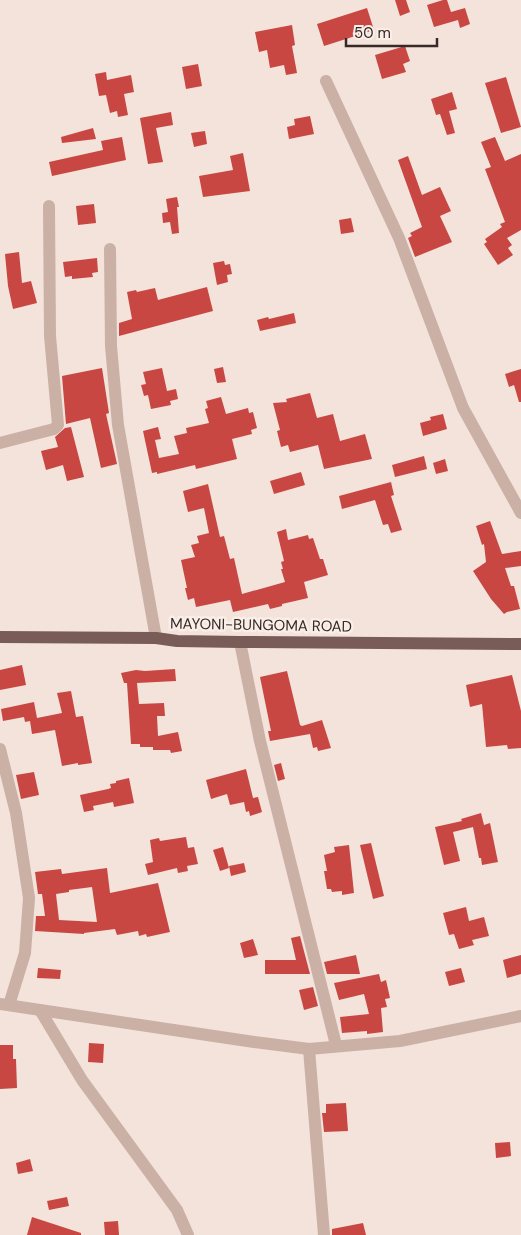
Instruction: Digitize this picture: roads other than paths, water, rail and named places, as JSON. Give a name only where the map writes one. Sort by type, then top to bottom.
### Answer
[{"type":"main road","name":"MAYONI-BUNGOMA ROAD","points":[[0,637],[156,638],[178,641],[240,642],[521,644]]},
{"type":"street","points":[[326,81],[399,238],[463,408],[521,512]]},
{"type":"street","points":[[0,443],[54,429],[58,425],[50,336],[49,206]]},
{"type":"street","points":[[110,249],[111,346],[118,425],[156,638]]},
{"type":"street","points":[[240,642],[260,741],[336,1045]]},
{"type":"street","points":[[0,749],[16,813],[29,898],[25,953],[4,1004],[244,1041],[309,1049],[336,1045],[400,1041],[521,1016]]},
{"type":"street","points":[[40,1010],[82,1080],[177,1210],[188,1235]]},
{"type":"street","points":[[309,1049],[324,1235]]}]
